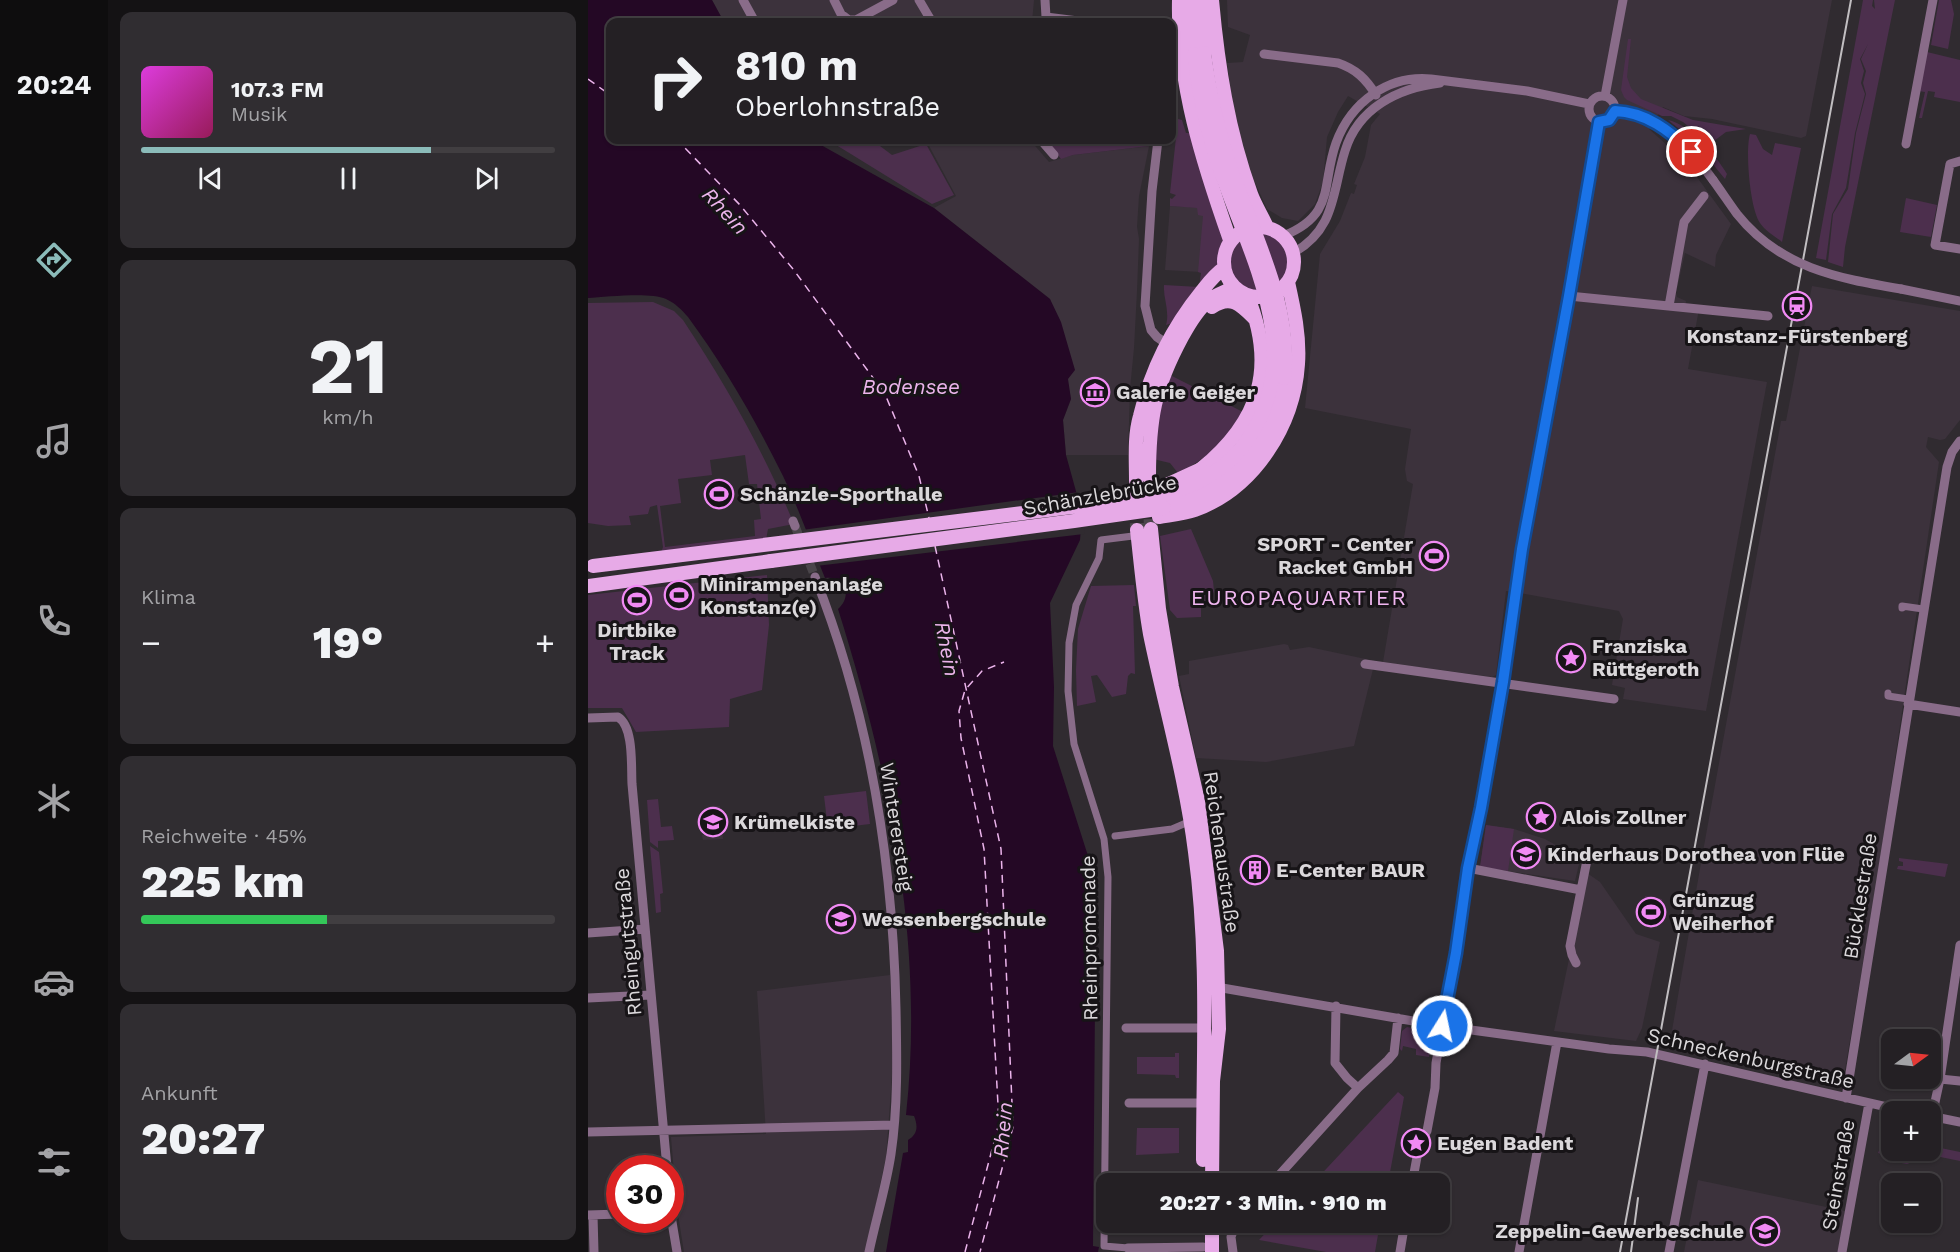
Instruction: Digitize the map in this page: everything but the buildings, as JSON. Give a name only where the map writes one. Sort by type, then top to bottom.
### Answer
[{"type":"main road","points":[[1179,0],[1180,45],[1193,122],[1230,240]]},
{"type":"main road","points":[[1190,0],[1199,54]]},
{"type":"main road","points":[[1199,54],[1201,0]]},
{"type":"main road","points":[[1212,0],[1216,48],[1232,134],[1252,196],[1267,227]]},
{"type":"main road","name":"Schänzlebrücke","points":[[590,567],[1153,497],[1185,489],[1201,482],[1222,467],[1244,446],[1268,400],[1273,381],[1274,341],[1268,307],[1208,131],[1199,54]]},
{"type":"main road","name":"Schänzlebrücke","points":[[592,585],[1074,522],[1164,508],[1204,494],[1236,470],[1267,430],[1280,396],[1286,356],[1280,311],[1273,286],[1221,140],[1199,54]]},
{"type":"main road","points":[[1267,227],[1283,236],[1293,253],[1292,275],[1272,294],[1256,297],[1247,295],[1234,287],[1224,268],[1224,255],[1230,240],[1242,231],[1267,227]]},
{"type":"main road","points":[[1224,268],[1193,300],[1151,380],[1140,416],[1136,460],[1145,475],[1152,414],[1170,347],[1209,300],[1234,287]]},
{"type":"main road","points":[[1074,522],[1093,525],[1170,515],[1196,509],[1221,496],[1252,470],[1270,448],[1289,410],[1296,380],[1299,362],[1298,338],[1287,282]]},
{"type":"main road","points":[[1127,500],[1140,492],[1170,485],[1201,470],[1230,442],[1244,423],[1255,400],[1260,380],[1262,348],[1257,322],[1247,295]]},
{"type":"main road","points":[[1201,309],[1221,302],[1234,302],[1245,308],[1257,322]]},
{"type":"main road","name":"Reichenaustraße","points":[[1142,532],[1158,598],[1172,687],[1203,833],[1209,901],[1217,951],[1204,1028],[1203,1103],[1206,1173]]},
{"type":"main road","name":"Reichenaustraße","points":[[1207,1173],[1213,1081],[1219,1037],[1212,986]]},
{"type":"main road","points":[[1204,1028],[1214,1031],[1219,1037]]},
{"type":"main road","points":[[1204,1233],[1206,1250]]},
{"type":"main road","points":[[1206,1250],[1210,1233]]},
{"type":"street","points":[[743,0],[753,18]]},
{"type":"street","points":[[834,0],[841,14],[846,18]]},
{"type":"street","points":[[860,18],[893,0]]},
{"type":"street","points":[[919,0],[930,18]]},
{"type":"street","points":[[1045,0],[1045,18]]},
{"type":"street","points":[[1605,96],[1623,0]]},
{"type":"street","points":[[1906,144],[1933,0]]},
{"type":"street","points":[[1264,54],[1338,63],[1346,66],[1362,76],[1380,102]]},
{"type":"street","points":[[1283,236],[1303,227],[1318,212],[1324,199],[1335,144],[1357,107],[1374,92],[1394,82],[1415,77],[1527,91],[1590,104]]},
{"type":"street","points":[[1293,253],[1305,246],[1326,220],[1331,210],[1345,151],[1350,137],[1362,119],[1380,102],[1413,88],[1453,82]]},
{"type":"street","points":[[1598,96],[1605,96],[1613,102],[1615,111],[1609,120],[1599,122],[1590,115],[1590,104],[1598,96]]},
{"type":"street","points":[[1615,111],[1638,115],[1665,129],[1692,152],[1737,214],[1755,233],[1796,263],[1824,274],[1960,301]]},
{"type":"street","points":[[1414,1173],[1419,1146],[1427,1131],[1468,868],[1503,682],[1522,549],[1599,122]]},
{"type":"street","points":[[1044,144],[1054,155]]},
{"type":"street","points":[[1158,144],[1151,201],[1145,306],[1151,330],[1170,347]]},
{"type":"street","points":[[1960,161],[1950,164],[1935,244],[1960,249]]},
{"type":"street","points":[[1669,306],[1684,222],[1704,195]]},
{"type":"street","points":[[1569,296],[1768,316]]},
{"type":"street","name":"Bücklestraße","points":[[1846,1098],[1947,467],[1952,452],[1960,441]]},
{"type":"street","name":"Rheinpromenade","points":[[1132,1250],[1104,1246],[1108,877],[1104,839],[1074,744],[1068,691],[1069,643],[1076,604],[1098,558],[1101,540],[1142,532]]},
{"type":"street","name":"Winterersteig","points":[[815,578],[845,665],[865,741],[885,861],[896,981],[897,1066],[894,1125],[887,1174],[869,1252]]},
{"type":"street","points":[[1902,608],[1902,606],[1923,609]]},
{"type":"street","points":[[1365,664],[1614,699]]},
{"type":"street","points":[[1888,693],[1888,696],[1960,712]]},
{"type":"street","name":"Rheingutstraße","points":[[588,718],[618,717],[627,725],[629,734],[665,1155]]},
{"type":"street","name":"Reichenaustraße","points":[[1115,836],[1172,829],[1186,823]]},
{"type":"street","points":[[1576,963],[1570,946],[1587,860]]},
{"type":"street","points":[[1468,868],[1581,890]]},
{"type":"street","points":[[588,933],[645,929]]},
{"type":"street","points":[[1941,1071],[1960,945]]},
{"type":"street","name":"Schneckenburgstraße","points":[[1212,986],[1442,1026],[1609,1049],[1641,1051],[1881,1106]]},
{"type":"street","points":[[588,998],[651,995]]},
{"type":"street","points":[[1336,1006],[1335,1063],[1358,1088]]},
{"type":"street","points":[[1281,1173],[1358,1088],[1394,1053],[1398,1018]]},
{"type":"street","points":[[1126,1028],[1204,1028]]},
{"type":"street","points":[[1519,1252],[1557,1042]]},
{"type":"street","points":[[1669,1252],[1705,1064]]},
{"type":"street","points":[[1941,1078],[1960,1081]]},
{"type":"street","points":[[1129,1103],[1203,1103]]},
{"type":"street","name":"Steinstraße","points":[[1842,1252],[1869,1103]]},
{"type":"street","points":[[1941,1118],[1960,1122]]},
{"type":"street","points":[[588,1132],[894,1125]]},
{"type":"street","points":[[594,1252],[591,1215],[606,1214]]},
{"type":"street","points":[[674,1233],[676,1252]]},
{"type":"street","points":[[1232,1233],[1233,1252]]},
{"type":"street","points":[[1400,1252],[1403,1233]]},
{"type":"street","points":[[1132,1250],[1206,1250]]},
{"type":"shaded area","points":[[712,0],[1034,0],[1032,18],[722,18]]},
{"type":"shaded area","points":[[1227,0],[1832,0],[1806,136],[1801,138],[1712,119],[1684,116],[1663,107],[1649,129],[1686,162],[1731,224],[1716,255],[1715,267],[1685,253],[1677,297],[1686,301],[1685,308],[1699,309],[1688,369],[1767,382],[1706,711],[1623,699],[1625,688],[1612,685],[1623,619],[1619,611],[1520,593],[1506,591],[1496,675],[1492,677],[1383,662],[1413,484],[1407,481],[1405,469],[1411,429],[1305,408],[1320,254],[1340,221],[1351,193],[1354,194],[1357,185],[1354,184],[1365,157],[1371,125],[1380,114],[1348,96],[1327,137],[1323,182],[1315,204],[1298,221],[1282,218],[1267,209],[1247,165],[1232,100],[1227,63],[1243,62],[1250,35],[1228,27]]},
{"type":"shaded area","points":[[1863,0],[1873,0],[1872,6],[1875,9],[1874,0],[1895,0],[1845,247],[1843,267],[1828,262],[1833,214],[1848,189],[1856,133],[1866,94],[1863,83],[1866,71],[1861,59],[1868,44],[1860,59],[1864,71],[1861,83],[1865,94],[1855,133],[1846,188],[1832,214],[1826,260],[1816,258]]},
{"type":"shaded area","points":[[1939,0],[1951,0],[1954,14],[1948,49],[1931,45]]},
{"type":"shaded area","points":[[1628,39],[1631,39],[1627,77],[1631,88],[1641,99],[1693,120],[1746,129],[1726,132],[1710,144],[1683,122],[1671,116],[1662,116],[1627,100],[1621,90]]},
{"type":"shaded area","points":[[1927,52],[1960,60],[1960,102],[1934,97],[1935,92],[1928,91],[1922,118],[1919,118],[1925,92],[1919,91]]},
{"type":"shaded area","points":[[1178,119],[1182,120],[1186,133],[1189,133],[1195,143],[1223,236],[1219,260],[1206,283],[1172,323],[1166,325],[1164,285],[1199,287],[1201,273],[1198,272],[1203,216],[1198,215],[1197,208],[1170,206],[1170,198],[1176,195],[1170,193]]},
{"type":"shaded area","points":[[1668,120],[1685,127],[1701,141],[1727,174],[1725,179],[1692,139]]},
{"type":"shaded area","points":[[1750,134],[1756,135],[1763,149],[1772,155],[1775,143],[1801,148],[1782,242],[1760,223],[1756,216],[1749,180]]},
{"type":"shaded area","points":[[835,144],[877,144],[892,155],[926,144],[954,195],[932,204]]},
{"type":"shaded area","points":[[928,144],[1033,144],[1049,162],[1073,155],[1149,146],[1139,196],[1137,291],[1128,455],[1066,455],[1063,420],[1071,399],[1050,299],[934,208],[956,196]]},
{"type":"shaded area","points":[[1050,144],[1150,144],[1149,146],[1073,155],[1061,159]]},
{"type":"shaded area","points":[[1906,198],[1937,205],[1931,237],[1900,232]]},
{"type":"shaded area","points":[[1170,206],[1206,208],[1201,272],[1165,270]]},
{"type":"shaded area","points":[[1259,232],[1280,241],[1289,262],[1280,283],[1259,292],[1238,283],[1229,262],[1238,241]]},
{"type":"shaded area","points":[[1812,286],[1960,311],[1960,420],[1945,439],[1928,437],[1926,447],[1939,462],[1876,887],[1842,1087],[1669,1048],[1781,421],[1786,421]]},
{"type":"shaded area","points":[[653,302],[674,311],[683,320],[743,419],[794,524],[768,529],[766,540],[661,553],[663,547],[657,505],[650,507],[648,514],[629,516],[631,525],[608,526],[588,523],[588,303]],"holes":[[[745,455],[749,484],[757,484],[761,519],[754,520],[755,536],[665,547],[660,506],[681,503],[678,479],[712,475],[710,460]]]},
{"type":"shaded area","points":[[1167,376],[1172,376],[1245,413],[1215,448],[1198,462],[1178,473],[1170,463],[1153,459],[1154,432]]},
{"type":"shaded area","points":[[1191,529],[1213,581],[1214,591],[1211,599],[1201,604],[1201,617],[1177,618],[1170,610],[1160,536]]},
{"type":"shaded area","points":[[767,575],[769,625],[762,690],[730,699],[729,727],[636,732],[622,708],[588,708],[588,595]]},
{"type":"shaded area","points":[[1134,585],[1135,674],[1131,673],[1128,676],[1126,694],[1112,697],[1097,675],[1091,676],[1096,702],[1077,706],[1078,629],[1091,586]]},
{"type":"shaded area","points":[[1288,645],[1290,650],[1309,647],[1375,661],[1354,746],[1266,762],[1196,758],[1179,676],[1189,674],[1189,661]]},
{"type":"shaded area","points":[[866,791],[870,824],[828,829],[824,796]]},
{"type":"shaded area","points":[[658,799],[661,827],[672,826],[674,840],[658,841],[658,848],[650,842],[647,800]]},
{"type":"shaded area","name":"Krümelkiste","points":[[710,806],[720,806],[723,839],[703,840],[704,818],[711,817]]},
{"type":"shaded area","name":"Kinderhaus Dorothea von Flüe","points":[[1486,825],[1514,829],[1545,839],[1561,848],[1580,860],[1575,881],[1480,867]]},
{"type":"shaded area","points":[[1486,825],[1514,829],[1508,871],[1480,867]]},
{"type":"shaded area","points":[[650,846],[659,852],[663,893],[660,894],[661,912],[656,913]]},
{"type":"shaded area","points":[[1899,858],[1948,864],[1945,877],[1897,869],[1898,866],[1903,866]]},
{"type":"shaded area","points":[[1587,873],[1600,882],[1636,934],[1660,942],[1642,1028],[1636,1041],[1554,1031]]},
{"type":"shaded area","name":"Grünzug Weiherhof","points":[[1645,896],[1662,899],[1657,927],[1640,924]]},
{"type":"shaded area","points":[[890,975],[893,1063],[886,1157],[866,1252],[684,1252],[681,1233],[684,1233],[684,1155],[673,1155],[671,1137],[766,1134],[757,991]]},
{"type":"shaded area","points":[[1407,1027],[1433,1032],[1429,1057],[1416,1055],[1416,1049],[1403,1046],[1402,1051],[1400,1049],[1402,1031]]},
{"type":"shaded area","points":[[1175,1053],[1179,1053],[1179,1078],[1175,1075],[1137,1074],[1137,1057],[1175,1057]]},
{"type":"shaded area","points":[[1398,1092],[1404,1097],[1390,1173],[1322,1173]]},
{"type":"shaded area","points":[[1137,1128],[1179,1128],[1179,1153],[1136,1155]]},
{"type":"shaded area","points":[[1941,1148],[1960,1152],[1960,1161],[1941,1157]]},
{"type":"shaded area","points":[[1896,1161],[1915,1161],[1907,1164]]},
{"type":"shaded area","name":"Zeppelin-Gewerbeschule","points":[[1698,1180],[1845,1211],[1838,1252],[1684,1252]]},
{"type":"shaded area","points":[[1266,1233],[1378,1233],[1375,1252],[1326,1252],[1259,1240]]},
{"type":"water","name":"Bodensee","points":[[588,0],[712,0],[722,18],[606,18],[606,144],[819,144],[934,208],[1050,299],[1061,322],[1075,370],[1068,379],[1071,399],[1063,420],[1066,455],[1082,513],[1080,540],[1050,603],[1054,687],[1053,746],[1096,881],[1093,1246],[1099,1247],[1098,1252],[886,1252],[903,1153],[908,1152],[908,1140],[916,1130],[914,1116],[906,1115],[911,1051],[911,987],[906,922],[887,795],[873,732],[838,609],[845,598],[845,588],[838,580],[825,578],[789,488],[762,435],[727,374],[686,314],[666,299],[659,297],[588,298]]},
{"type":"pier","points":[[1079,492],[1085,513],[1084,534],[816,566],[802,530]]},
{"type":"ferry route","points":[[588,79],[606,92]]},
{"type":"ferry route","points":[[680,144],[740,205],[793,269],[885,394],[919,476],[929,518]]},
{"type":"ferry route","points":[[935,546],[1001,849],[1013,1127],[980,1252]]},
{"type":"ferry route","points":[[965,1252],[999,1123],[984,849],[961,738],[959,711],[965,690],[982,671],[1004,662]]},
{"type":"tunnel","points":[[1149,477],[1151,529]]},
{"type":"tunnel","points":[[1136,481],[1137,530]]},
{"type":"tunnel","points":[[795,526],[815,577]]},
{"type":"railway","points":[[1620,1252],[1851,0]]},
{"type":"railway","points":[[1631,1252],[1638,1198]]},
{"type":"place","name":"Konstanz-Fürstenberg","points":[[1797,306]]},
{"type":"place","name":"Galerie Geiger","points":[[1095,392]]},
{"type":"place","name":"Schänzle-Sporthalle","points":[[719,494]]},
{"type":"place","name":"SPORT - Center Racket GmbH","points":[[1434,556]]},
{"type":"place","name":"Minirampenanlage Konstanz(e)","points":[[679,595]]},
{"type":"place","name":"Dirtbike Track","points":[[637,600]]},
{"type":"place","name":"Franziska Rüttgeroth","points":[[1571,658]]},
{"type":"place","name":"Alois Zollner","points":[[1541,817]]},
{"type":"place","name":"Krümelkiste","points":[[713,822]]},
{"type":"place","name":"Kinderhaus Dorothea von Flüe","points":[[1526,854]]},
{"type":"place","name":"E-Center BAUR","points":[[1255,870]]},
{"type":"place","name":"Grünzug Weiherhof","points":[[1651,912]]},
{"type":"place","name":"Wessenbergschule","points":[[841,919]]},
{"type":"place","name":"Eugen Badent","points":[[1416,1143]]},
{"type":"place","name":"Zeppelin-Gewerbeschule","points":[[1765,1231]]},
{"type":"district","name":"EUROPAQUARTIER","points":[[1299,597]]},
{"type":"route","points":[[1442,1026],[1456,953],[1468,868],[1503,682],[1522,549],[1599,122],[1606,122],[1612,118],[1615,111],[1638,115],[1665,129],[1692,152]]},
{"type":"water label","name":"Rhein","points":[[725,211]]},
{"type":"water label","name":"Rhein","points":[[947,649]]},
{"type":"water label","name":"Rhein","points":[[1003,1130]]}]
